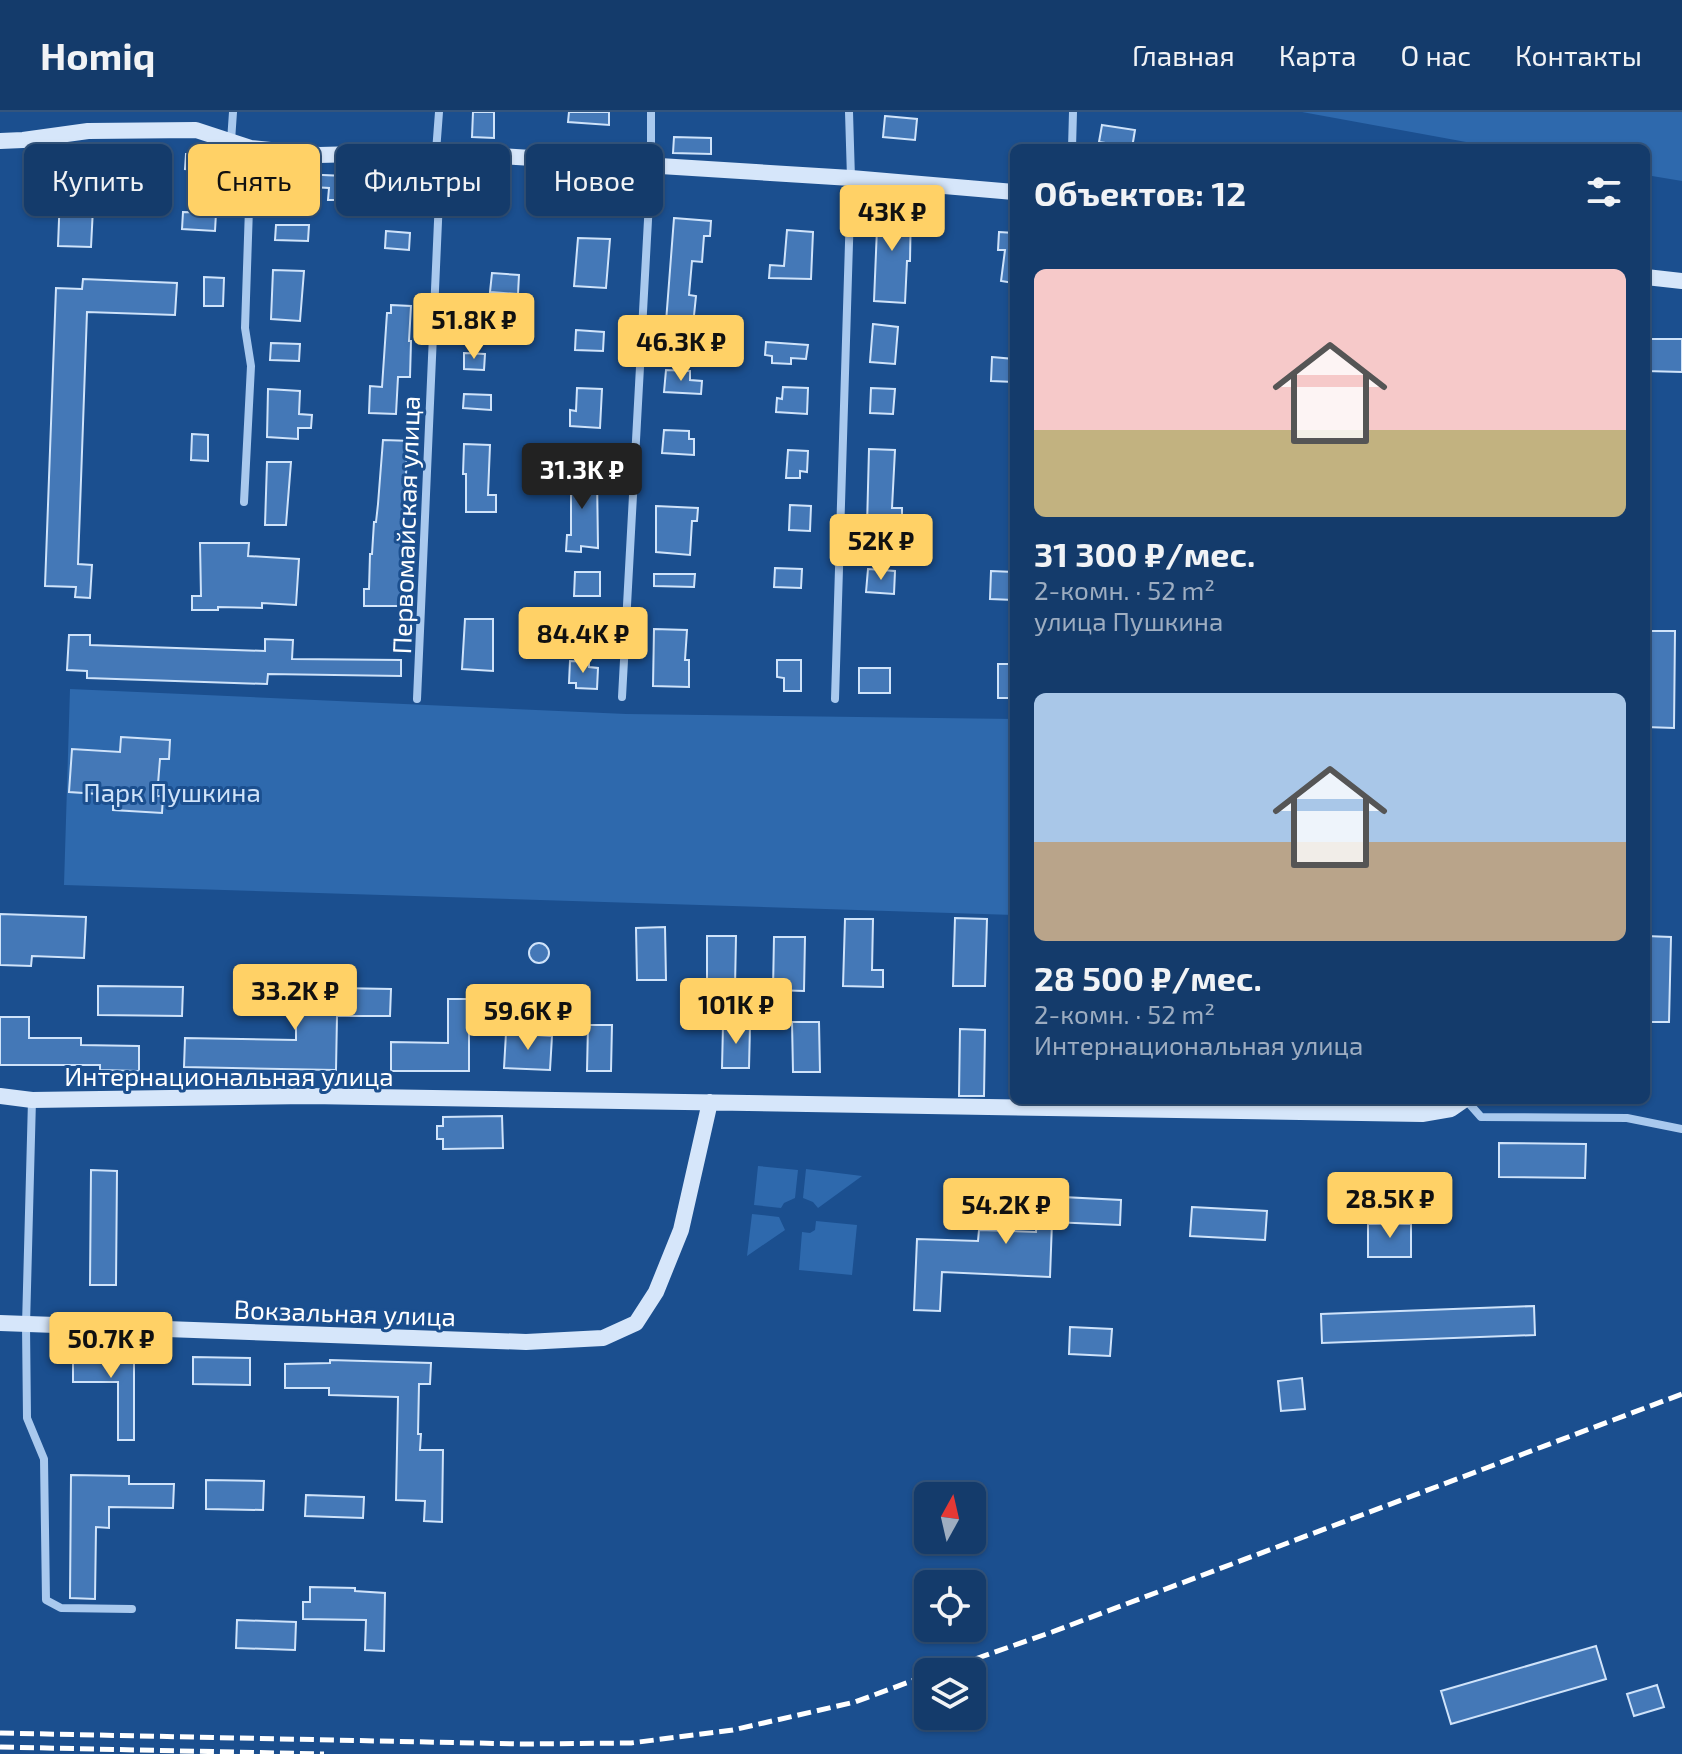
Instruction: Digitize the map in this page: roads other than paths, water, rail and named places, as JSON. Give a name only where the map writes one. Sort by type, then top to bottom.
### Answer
[{"type":"street","points":[[231,141],[233,112]]},
{"type":"street","name":"Первомайская улица","points":[[437,144],[439,112]]},
{"type":"street","points":[[651,112],[651,144]]},
{"type":"street","points":[[835,699],[851,178],[849,112]]},
{"type":"street","points":[[1072,144],[1073,112]]},
{"type":"street","points":[[0,141],[88,131],[196,130],[240,144]]},
{"type":"street","points":[[663,166],[1010,192]]},
{"type":"street","points":[[244,502],[251,366],[245,328],[249,216]]},
{"type":"street","name":"Первомайская улица","points":[[417,699],[438,216]]},
{"type":"street","points":[[622,697],[648,216]]},
{"type":"street","points":[[1650,277],[1682,281]]},
{"type":"street","name":"Интернациональная улица","points":[[0,1096],[32,1100],[309,1096],[1422,1114],[1451,1109],[1459,1104]]},
{"type":"street","points":[[32,1100],[26,1325],[27,1418],[44,1459],[46,1600],[61,1608],[132,1609]]},
{"type":"street","name":"Вокзальная улица","points":[[0,1323],[526,1342],[603,1338],[636,1323],[656,1292],[681,1230],[710,1102]]},
{"type":"street","name":"Интернациональная улица","points":[[1469,1104],[1481,1117],[1627,1118],[1682,1129]]},
{"type":"railway","points":[[978,1658],[1682,1394]]},
{"type":"railway","points":[[0,1733],[522,1744],[631,1743],[733,1730],[855,1702],[914,1680]]},
{"type":"railway","points":[[0,1747],[324,1754]]},
{"type":"park label","name":"Парк Пушкина","points":[[172,791]]}]
